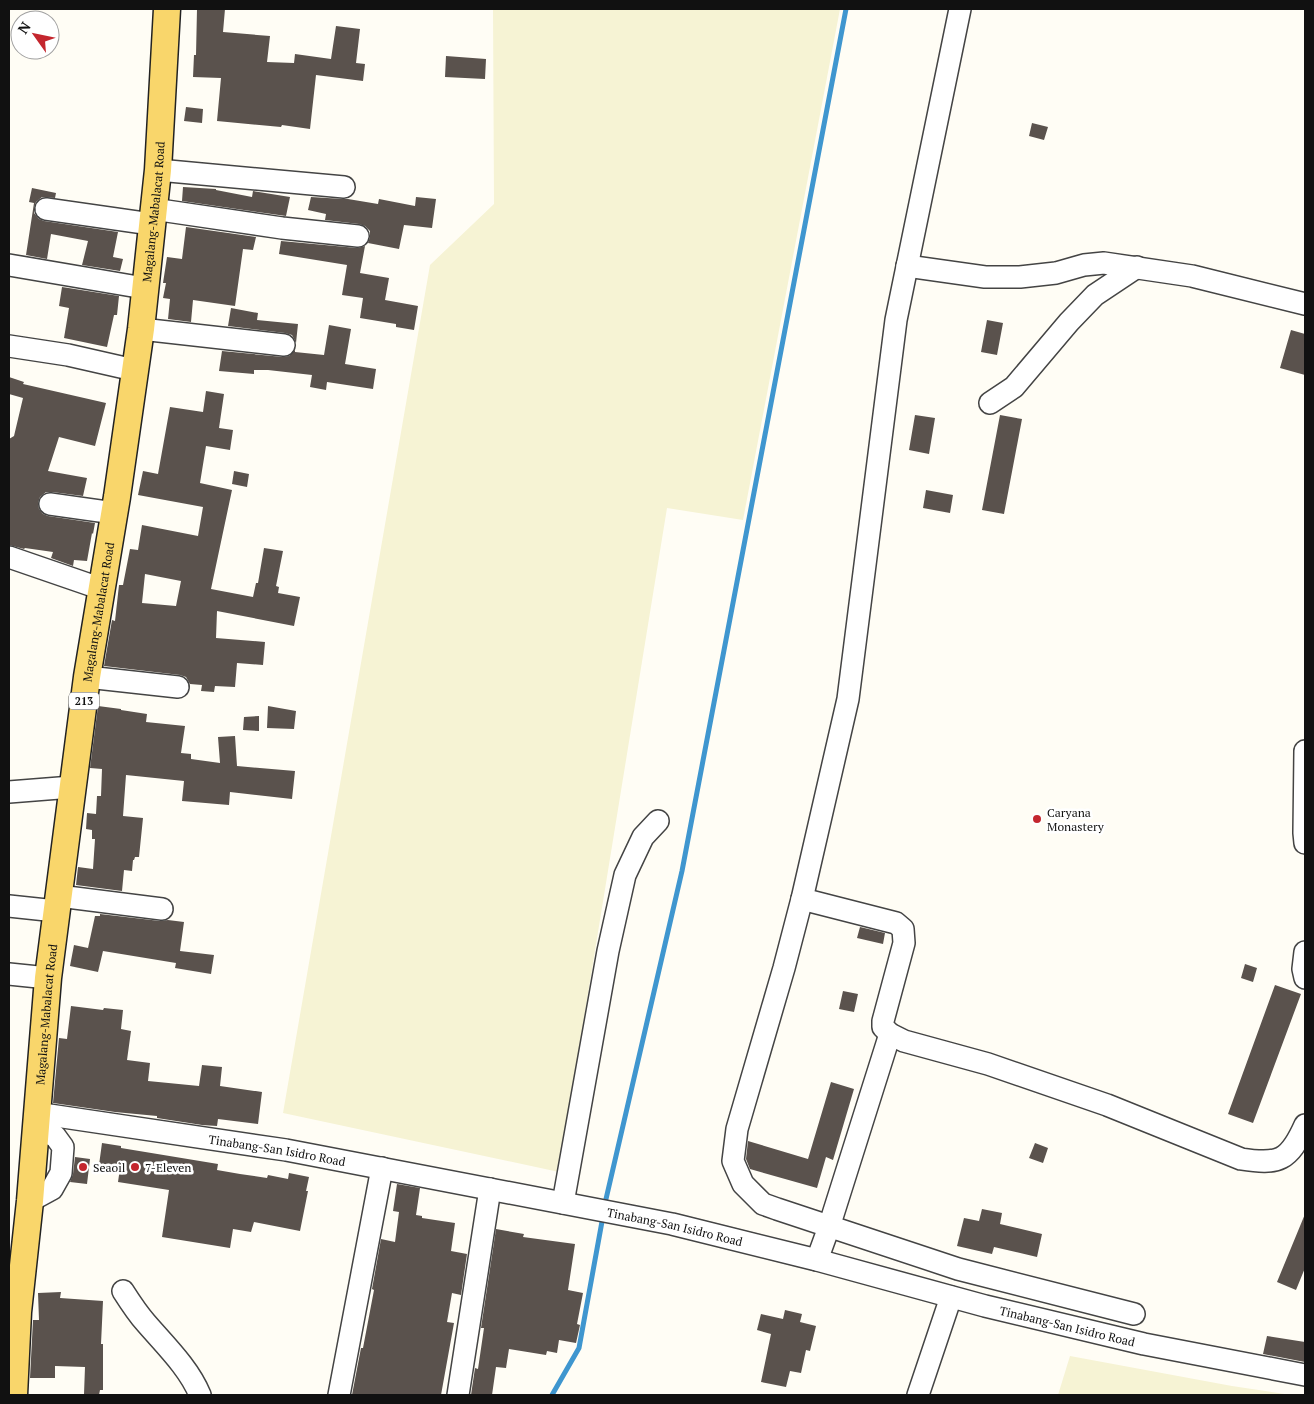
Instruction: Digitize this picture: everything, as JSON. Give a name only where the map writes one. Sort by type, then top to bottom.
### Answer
[{"type":"main road","name":"Magalang-Mabalacat Road","points":[[14,1395],[14,1311],[17,1245],[30,1201],[48,978],[72,787],[141,329],[158,170],[167,9]]},
{"type":"street","points":[[960,9],[896,320],[848,699],[802,899],[737,1129],[733,1161],[743,1184],[764,1204],[958,1269],[1134,1314]]},
{"type":"street","points":[[158,170],[344,187]]},
{"type":"street","points":[[46,209],[358,236]]},
{"type":"street","points":[[907,266],[985,277],[1020,277],[1056,273],[1084,265],[1104,263],[1192,276],[1305,304]]},
{"type":"street","points":[[9,265],[144,288]]},
{"type":"street","points":[[990,403],[1014,387],[1095,295],[1138,267]]},
{"type":"street","points":[[141,329],[284,345]]},
{"type":"street","points":[[9,346],[68,355],[134,370]]},
{"type":"street","points":[[50,504],[114,514]]},
{"type":"street","points":[[9,557],[102,589]]},
{"type":"street","points":[[87,678],[178,687]]},
{"type":"street","points":[[1305,751],[1305,843]]},
{"type":"street","points":[[9,792],[72,787]]},
{"type":"street","points":[[563,1203],[608,951],[625,875],[643,837],[658,821]]},
{"type":"street","points":[[802,899],[896,923],[903,929],[904,943],[883,1021],[883,1027],[890,1034],[904,1040],[988,1064],[1107,1105],[1241,1159],[1263,1162],[1279,1160],[1288,1154],[1298,1142],[1305,1125]]},
{"type":"street","points":[[9,906],[58,903],[162,909]]},
{"type":"street","points":[[1305,952],[1302,969],[1305,978]]},
{"type":"street","points":[[9,974],[48,978]]},
{"type":"street","points":[[817,1260],[890,1034]]},
{"type":"street","name":"Tinabang-San Isidro Road","points":[[36,1121],[286,1150],[672,1224],[817,1260],[985,1306],[1144,1344],[1305,1375]]},
{"type":"street","points":[[339,1395],[382,1168]]},
{"type":"street","points":[[458,1395],[490,1189]]},
{"type":"street","points":[[122,1291],[140,1317],[182,1366],[200,1395]]},
{"type":"street","points":[[918,1395],[951,1297]]},
{"type":"shaded area","points":[[493,9],[840,9],[743,520],[667,508],[559,1172],[283,1113],[430,265],[494,204]]},
{"type":"shaded area","points":[[1070,1356],[1232,1386],[1291,1395],[1058,1395]]},
{"type":"building","points":[[197,9],[225,9],[223,32],[270,36],[267,62],[294,63],[295,54],[331,59],[336,26],[360,29],[356,63],[365,64],[363,81],[316,75],[310,129],[282,125],[281,127],[217,121],[221,78],[193,77],[194,55],[196,55]]},
{"type":"building","points":[[446,56],[486,59],[485,79],[445,77]]},
{"type":"building","points":[[186,107],[203,109],[202,123],[184,121]]},
{"type":"building","points":[[1032,123],[1048,127],[1044,140],[1029,136]]},
{"type":"building","points":[[183,187],[216,189],[252,197],[253,191],[290,197],[286,216],[182,201]]},
{"type":"building","points":[[32,188],[56,193],[55,198],[42,197],[36,202],[34,213],[39,219],[118,232],[113,257],[123,259],[120,271],[82,265],[88,241],[51,234],[47,259],[26,255],[34,203],[29,202]]},
{"type":"building","points":[[311,197],[348,199],[378,204],[379,199],[415,206],[416,197],[436,199],[432,228],[404,225],[399,249],[368,243],[370,231],[365,226],[325,220],[326,214],[308,210]]},
{"type":"building","points":[[186,227],[256,237],[253,250],[243,249],[235,306],[193,300],[191,322],[168,319],[170,299],[163,298],[166,283],[163,283],[167,257],[182,259]]},
{"type":"building","points":[[281,241],[357,248],[365,246],[360,273],[389,278],[385,300],[418,306],[414,330],[396,327],[396,324],[360,318],[363,298],[342,295],[347,265],[279,254]]},
{"type":"building","points":[[62,287],[119,296],[117,315],[114,315],[107,347],[64,338],[69,308],[59,306]]},
{"type":"building","points":[[231,308],[258,313],[257,320],[298,324],[296,343],[292,335],[285,333],[228,326]]},
{"type":"building","points":[[987,320],[1003,323],[997,355],[981,352]]},
{"type":"building","points":[[329,325],[351,329],[345,364],[376,369],[373,389],[327,382],[326,390],[310,387],[312,375],[268,370],[254,370],[254,374],[219,371],[222,351],[283,357],[289,356],[295,350],[295,352],[324,355]]},
{"type":"building","points":[[1291,330],[1305,334],[1305,375],[1280,368]]},
{"type":"building","points":[[9,377],[24,382],[23,384],[106,403],[95,446],[59,437],[48,471],[87,478],[83,496],[46,492],[40,497],[38,503],[39,509],[48,516],[95,523],[87,561],[74,560],[73,566],[51,558],[53,552],[24,549],[9,545],[9,439],[14,436],[23,398],[9,394]]},
{"type":"building","points":[[206,391],[224,394],[219,428],[233,430],[230,450],[206,446],[200,483],[232,490],[211,589],[253,597],[256,583],[258,583],[264,548],[283,551],[276,586],[279,587],[278,593],[300,597],[294,626],[217,611],[216,638],[265,642],[263,665],[237,663],[235,687],[215,686],[214,692],[201,691],[202,685],[190,684],[186,677],[180,675],[104,666],[112,620],[115,621],[119,585],[123,585],[130,549],[138,550],[142,525],[198,536],[203,507],[138,495],[143,471],[158,474],[170,407],[203,412]],"holes":[[[145,574],[181,581],[176,606],[142,603]]]},
{"type":"building","points":[[915,415],[935,418],[929,454],[909,450]]},
{"type":"building","points":[[1000,415],[1022,419],[1004,514],[982,510]]},
{"type":"building","points":[[234,471],[249,474],[247,487],[232,484]]},
{"type":"building","points":[[926,490],[953,495],[950,513],[923,508]]},
{"type":"building","points":[[98,706],[147,714],[146,722],[185,726],[181,753],[191,754],[191,759],[220,763],[218,737],[235,736],[237,766],[295,771],[292,799],[230,792],[229,805],[182,801],[184,781],[126,775],[123,816],[143,818],[139,857],[135,857],[133,860],[132,871],[124,870],[122,891],[76,885],[78,867],[93,869],[95,839],[92,839],[92,830],[86,829],[87,813],[96,814],[97,796],[101,796],[102,769],[90,768]]},
{"type":"building","points":[[268,706],[296,711],[294,729],[267,728]]},
{"type":"building","points":[[259,716],[259,731],[243,730],[244,717]]},
{"type":"building","points":[[100,914],[184,922],[180,951],[214,955],[211,974],[175,968],[176,963],[103,951],[98,972],[70,966],[74,945],[88,948],[95,916],[100,916]]},
{"type":"building","points":[[860,927],[885,933],[883,944],[857,938]]},
{"type":"building","points":[[1245,964],[1257,968],[1253,982],[1241,978]]},
{"type":"building","points":[[1275,985],[1301,994],[1253,1123],[1228,1114]]},
{"type":"building","points":[[843,991],[858,994],[854,1012],[839,1009]]},
{"type":"building","points":[[71,1006],[103,1010],[104,1008],[123,1010],[121,1029],[131,1031],[127,1060],[150,1063],[148,1081],[199,1086],[202,1065],[222,1067],[220,1086],[262,1092],[258,1124],[218,1119],[217,1126],[202,1125],[157,1118],[157,1116],[53,1103],[59,1038],[67,1039]]},
{"type":"building","points":[[831,1082],[854,1089],[833,1160],[826,1157],[817,1188],[750,1169],[746,1159],[748,1141],[808,1159]]},
{"type":"building","points":[[102,1143],[121,1146],[121,1148],[218,1164],[217,1170],[240,1174],[267,1178],[268,1175],[288,1179],[289,1173],[309,1177],[300,1231],[254,1222],[251,1232],[233,1229],[230,1248],[162,1237],[169,1190],[118,1182],[120,1168],[99,1165]]},
{"type":"building","points":[[1035,1143],[1048,1148],[1043,1163],[1029,1158]]},
{"type":"building","points":[[75,1157],[90,1159],[87,1184],[70,1182]]},
{"type":"building","points":[[397,1184],[420,1188],[416,1215],[422,1216],[422,1218],[455,1223],[451,1251],[467,1254],[461,1295],[452,1293],[447,1322],[454,1323],[441,1395],[352,1395],[374,1290],[372,1289],[381,1239],[395,1242],[399,1212],[393,1211]]},
{"type":"building","points":[[982,1209],[1002,1213],[1000,1224],[1042,1234],[1037,1257],[994,1247],[992,1254],[957,1246],[964,1218],[979,1221]]},
{"type":"building","points":[[1305,1214],[1305,1268],[1296,1290],[1277,1282]]},
{"type":"building","points":[[496,1229],[524,1234],[523,1237],[575,1244],[568,1290],[583,1293],[577,1324],[580,1325],[576,1343],[559,1340],[557,1353],[547,1351],[546,1355],[509,1349],[506,1368],[496,1367],[492,1395],[471,1395],[475,1368],[478,1369],[484,1328],[481,1328]]},
{"type":"building","points":[[61,1292],[60,1298],[103,1301],[101,1344],[103,1344],[103,1390],[100,1390],[99,1395],[84,1394],[85,1367],[55,1366],[55,1378],[30,1378],[33,1320],[39,1320],[38,1293]]},
{"type":"building","points":[[785,1310],[802,1314],[800,1322],[816,1326],[810,1351],[806,1350],[801,1373],[790,1371],[786,1387],[761,1382],[771,1334],[757,1330],[761,1314],[783,1319]]},
{"type":"building","points":[[1267,1336],[1305,1342],[1305,1362],[1263,1354]]},
{"type":"waterway","points":[[606,1199],[682,871],[846,9]]},
{"type":"waterway","points":[[552,1395],[579,1348],[603,1216]]},
{"type":"place","name":"Caryana Monastery","points":[[1037,819]]},
{"type":"place","name":"Seaoil","points":[[83,1167]]},
{"type":"place","name":"7-Eleven","points":[[135,1167]]}]
